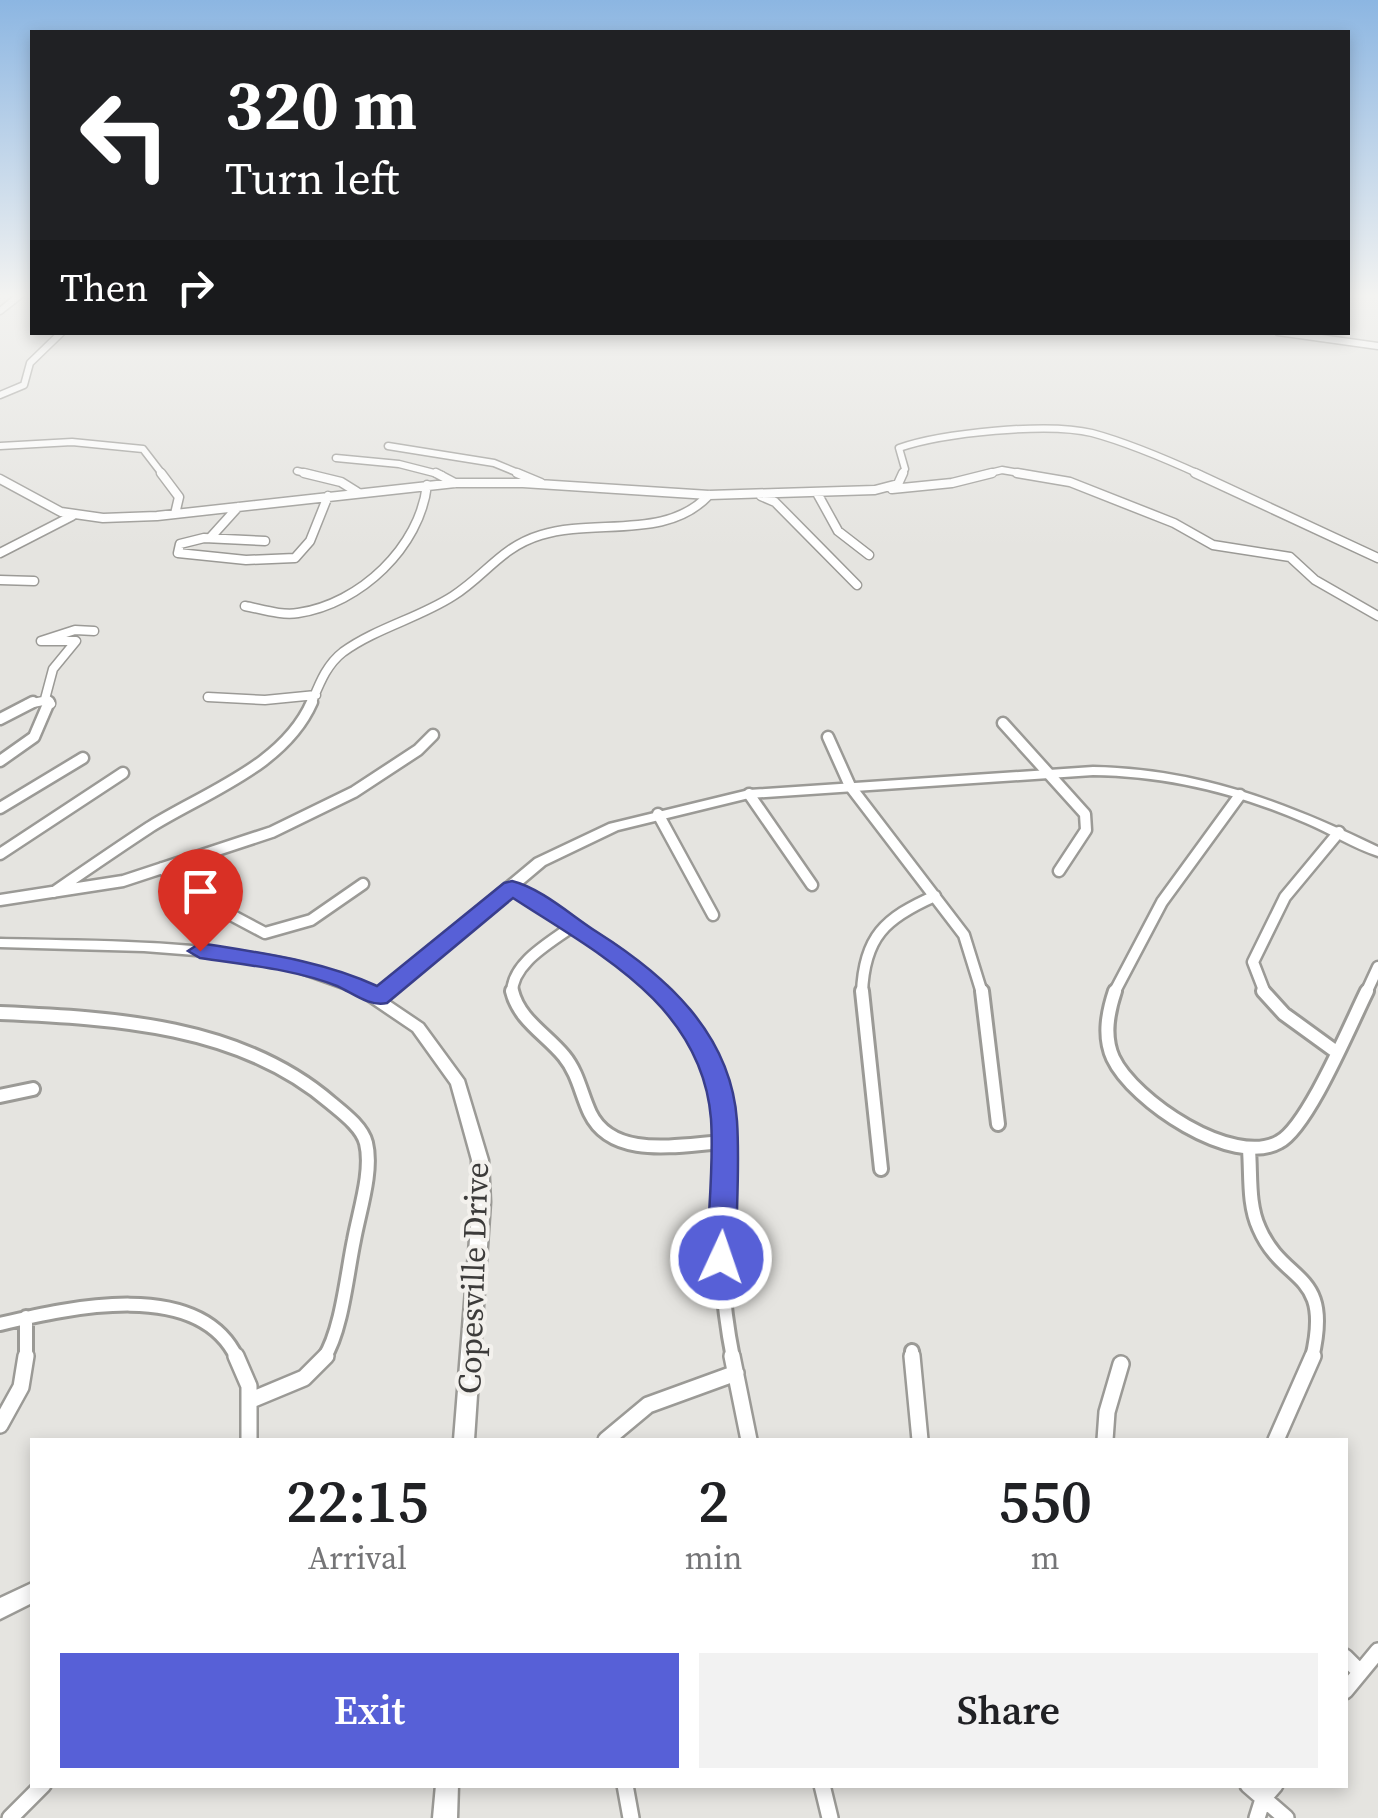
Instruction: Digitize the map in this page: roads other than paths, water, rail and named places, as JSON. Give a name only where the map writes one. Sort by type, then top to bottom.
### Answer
[{"type":"street","points":[[0,395],[24,385],[26,378]]},
{"type":"street","points":[[886,489],[903,478],[904,465],[898,449],[908,444],[998,430],[1088,432],[1166,459],[1378,558]]},
{"type":"street","points":[[0,446],[72,442],[144,449],[179,498],[174,514]]},
{"type":"street","points":[[388,446],[494,463],[542,484]]},
{"type":"street","points":[[336,458],[427,471],[450,478],[455,484]]},
{"type":"street","points":[[0,479],[51,508],[74,516],[174,514],[427,485],[542,484],[709,495],[817,493],[952,483],[975,474],[1008,470],[1070,482],[1174,523],[1213,545],[1266,550],[1290,558],[1315,580],[1378,616]]},
{"type":"street","points":[[298,472],[341,482],[358,492]]},
{"type":"street","points":[[245,606],[290,615],[329,605],[364,587],[400,551],[424,502],[427,485]]},
{"type":"street","points":[[817,493],[838,530],[869,556]]},
{"type":"street","points":[[756,494],[775,502],[857,585]]},
{"type":"street","points":[[54,892],[152,826],[256,765],[302,724],[322,675],[342,653],[455,595],[523,538],[668,520],[694,511],[709,495]]},
{"type":"street","points":[[265,541],[210,538],[182,542],[178,554],[246,560],[295,558],[310,542],[328,496]]},
{"type":"street","points":[[210,538],[238,506]]},
{"type":"street","points":[[0,553],[74,516]]},
{"type":"street","points":[[0,580],[34,580]]},
{"type":"street","points":[[0,719],[44,699],[51,688],[54,669],[76,640],[41,640],[75,630],[94,631]]},
{"type":"street","points":[[208,697],[266,700],[316,695]]},
{"type":"street","points":[[0,761],[37,734],[50,708],[50,701],[44,699]]},
{"type":"street","points":[[1003,723],[1052,774],[1088,821],[1059,870]]},
{"type":"street","points":[[0,900],[106,885],[272,832],[348,796],[418,750],[433,735]]},
{"type":"street","points":[[828,737],[850,786],[964,935],[977,972],[998,1124]]},
{"type":"street","points":[[0,808],[83,758]]},
{"type":"street","points":[[379,997],[553,853],[614,826],[749,794],[1125,770],[1157,773],[1240,795],[1338,832],[1378,852]]},
{"type":"street","points":[[0,854],[123,773]]},
{"type":"street","points":[[749,794],[812,886]]},
{"type":"street","points":[[1240,795],[1185,868],[1127,963],[1111,1001],[1108,1024],[1110,1052],[1116,1064],[1140,1088],[1202,1135],[1250,1150],[1268,1148],[1287,1137],[1378,967]]},
{"type":"street","points":[[658,814],[713,916]]},
{"type":"street","points":[[1336,1051],[1290,1018],[1262,990],[1253,962],[1285,897],[1338,832]]},
{"type":"street","points":[[162,868],[184,890],[265,933],[311,920],[363,884]]},
{"type":"street","points":[[512,887],[653,982],[692,1028],[714,1074],[725,1142],[723,1292],[749,1438]]},
{"type":"street","points":[[881,1169],[863,995],[865,956],[874,937],[900,913],[934,896]]},
{"type":"street","points":[[574,926],[527,965],[513,981],[512,994],[518,1007],[571,1065],[600,1129],[612,1139],[636,1144],[725,1142]]},
{"type":"street","name":"Copesville Drive","points":[[0,943],[238,954],[328,975],[379,997],[427,1037],[448,1067],[478,1139],[481,1189],[464,1438]]},
{"type":"street","points":[[0,1013],[108,1019],[205,1040],[266,1059],[312,1082],[360,1132],[367,1146],[364,1180],[328,1352],[313,1372],[297,1383],[251,1400]]},
{"type":"street","points":[[0,1096],[34,1089]]},
{"type":"street","points":[[1250,1150],[1257,1225],[1310,1288],[1317,1310],[1317,1332],[1303,1388],[1277,1438]]},
{"type":"street","points":[[0,1324],[94,1304],[133,1303],[191,1315],[212,1326],[234,1348],[248,1380],[248,1438]]},
{"type":"street","points":[[0,1424],[19,1395],[28,1371],[26,1317]]},
{"type":"street","points":[[912,1351],[920,1438]]},
{"type":"street","points":[[1105,1438],[1107,1412],[1121,1364]]},
{"type":"street","points":[[607,1438],[617,1425],[647,1406],[736,1373]]},
{"type":"street","points":[[0,1610],[30,1594]]},
{"type":"street","points":[[1348,1687],[1378,1651]]},
{"type":"street","points":[[1348,1660],[1359,1671]]},
{"type":"street","points":[[10,1818],[40,1788]]},
{"type":"street","points":[[445,1818],[446,1788]]},
{"type":"street","points":[[626,1788],[630,1818]]},
{"type":"street","points":[[823,1788],[830,1818]]},
{"type":"street","points":[[1257,1818],[1269,1792]]},
{"type":"street","points":[[1269,1792],[1286,1818]]}]
